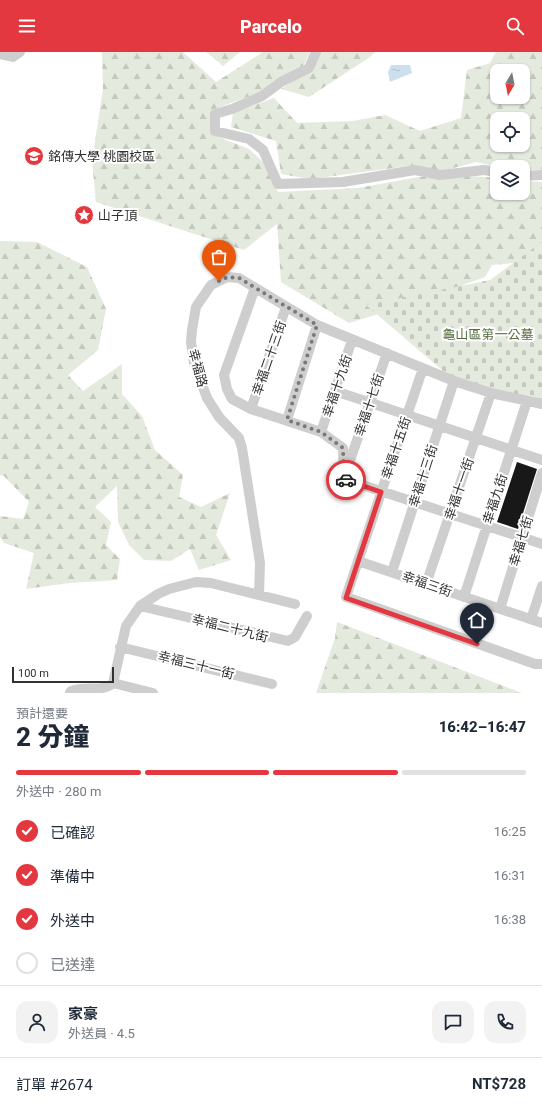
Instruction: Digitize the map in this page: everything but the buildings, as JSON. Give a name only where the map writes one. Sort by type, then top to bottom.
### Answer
[{"type":"street","points":[[0,54],[13,57],[20,52]]},
{"type":"street","points":[[316,52],[309,68],[281,82],[262,96],[232,109],[215,114],[215,131],[249,139],[263,150],[278,184],[343,182],[415,170],[440,175],[484,170],[490,171]]},
{"type":"street","points":[[530,176],[542,175]]},
{"type":"street","name":"幸福路","points":[[259,595],[260,563],[242,448],[239,438],[219,417],[207,398],[194,363],[191,342],[196,307],[211,285],[228,277],[239,278],[317,325],[352,340],[454,381],[491,393],[542,404]]},
{"type":"street","points":[[255,288],[224,375],[227,389],[232,399],[251,409],[321,432],[343,448],[344,479],[542,544]]},
{"type":"street","name":"幸福二十三街","points":[[251,409],[286,307]]},
{"type":"street","points":[[287,420],[317,325]]},
{"type":"street","name":"幸福十九街","points":[[321,432],[352,340]]},
{"type":"street","name":"幸福十七街","points":[[344,479],[387,353]]},
{"type":"street","name":"幸福十五街","points":[[423,368],[346,598],[535,664],[542,664]]},
{"type":"street","name":"幸福十三街","points":[[392,572],[454,381]]},
{"type":"street","points":[[335,391],[542,460]]},
{"type":"street","name":"幸福十一街","points":[[426,584],[491,393]]},
{"type":"street","name":"幸福九街","points":[[464,597],[527,400]]},
{"type":"street","name":"幸福七街","points":[[500,609],[542,473]]},
{"type":"street","name":"幸福三街","points":[[358,561],[542,623]]},
{"type":"street","points":[[70,693],[71,691],[81,688],[106,689],[110,687],[113,683],[126,626],[140,606],[169,588],[196,582],[211,583],[295,604]]},
{"type":"street","points":[[531,620],[542,586]]},
{"type":"street","name":"幸福二十九街","points":[[140,606],[288,641],[295,637],[307,616]]},
{"type":"street","name":"幸福三十一街","points":[[120,647],[272,684]]},
{"type":"street","points":[[113,683],[153,693]]},
{"type":"green space","points":[[102,52],[183,52],[216,82],[263,52],[310,52],[304,65],[258,93],[212,110],[211,134],[249,149],[263,162],[278,192],[358,188],[419,177],[468,176],[490,178],[490,200],[530,200],[530,181],[542,182],[542,257],[537,261],[492,265],[485,277],[411,304],[349,323],[281,282],[277,224],[244,250],[96,202],[92,162],[103,88]]},
{"type":"green space","points":[[206,52],[240,52],[223,66]]},
{"type":"green space","points":[[320,52],[375,52],[370,57],[309,97],[281,89],[312,69]]},
{"type":"green space","points":[[496,52],[542,52],[542,170],[530,170],[530,160],[490,160],[490,165],[476,162],[442,171],[409,166],[310,179],[281,174],[276,141],[231,127],[233,113],[274,98],[297,123],[353,121],[385,115],[420,131],[461,118],[467,70],[490,63]]},
{"type":"green space","points":[[0,241],[37,242],[87,267],[106,309],[98,350],[68,375],[83,391],[122,364],[122,394],[142,416],[155,450],[183,475],[179,497],[201,507],[230,493],[216,535],[231,560],[199,570],[190,549],[171,561],[144,560],[129,545],[118,522],[117,486],[95,507],[111,522],[106,545],[120,559],[117,580],[69,583],[26,589],[34,553],[4,543],[0,537],[0,516],[23,519],[29,502],[4,476],[0,475]]},
{"type":"green space","name":"龜山區第一公墓","points":[[542,242],[542,401],[491,390],[449,376],[366,305],[490,280]]},
{"type":"green space","points":[[337,622],[522,693],[316,693],[335,638]]},
{"type":"water","points":[[391,65],[410,65],[412,73],[390,82],[388,72]]},
{"type":"way so far","points":[[219,281],[228,277],[239,278],[317,325],[287,420],[321,432],[343,448],[344,479],[346,480]]},
{"type":"place","name":"銘傳大學 桃園校區","points":[[34,156]]},
{"type":"place","name":"山子頂","points":[[84,215]]},
{"type":"route","points":[[346,480],[381,492],[346,598],[477,644]]}]
